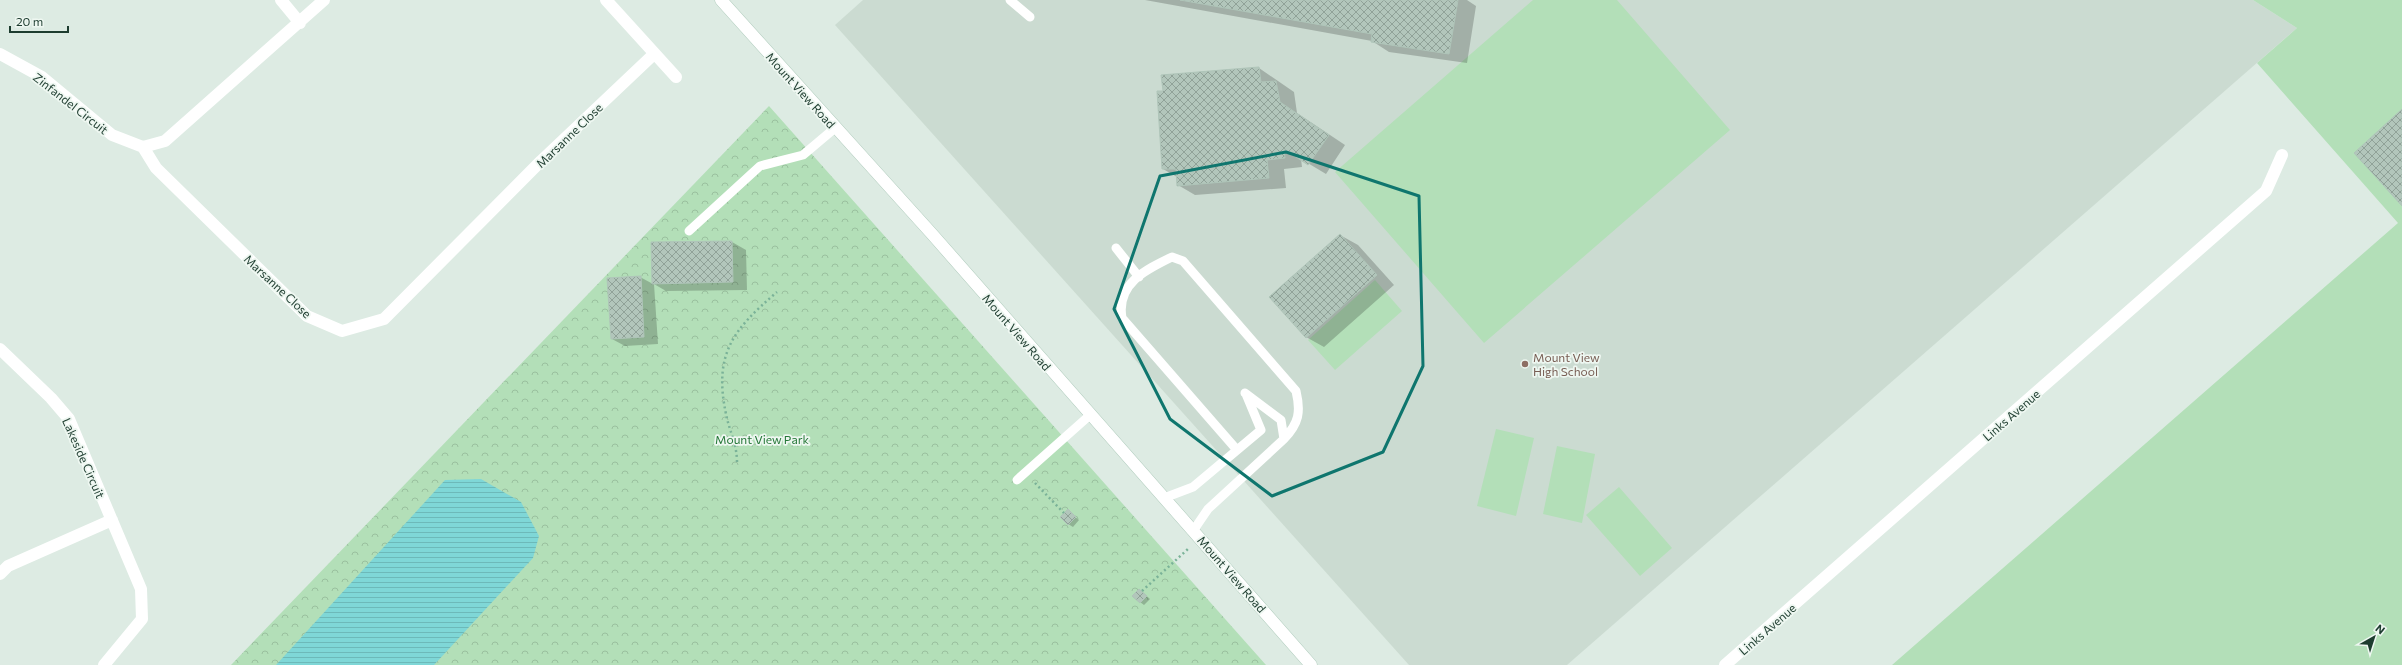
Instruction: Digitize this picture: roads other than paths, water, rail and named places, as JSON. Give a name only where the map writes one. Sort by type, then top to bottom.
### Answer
[{"type":"street","points":[[281,0],[300,22]]},
{"type":"street","points":[[143,147],[165,141],[324,0]]},
{"type":"street","points":[[606,0],[676,77]]},
{"type":"street","name":"Mount View Road","points":[[721,0],[1311,665]]},
{"type":"street","name":"Zinfandel Circuit","points":[[0,54],[42,77],[112,135],[143,147]]},
{"type":"street","name":"Marsanne Close","points":[[143,147],[156,168],[307,316],[342,331],[384,319],[541,161],[654,54]]},
{"type":"street","name":"Links Avenue","points":[[1725,665],[2266,191],[2282,156]]},
{"type":"street","name":"Lakeside Circuit","points":[[0,349],[51,398],[69,419],[141,589],[142,619],[104,665]]},
{"type":"street","points":[[0,574],[13,563],[112,520]]},
{"type":"lane","points":[[1010,0],[1030,16]]},
{"type":"lane","points":[[689,231],[760,166],[802,155],[835,128]]},
{"type":"lane","points":[[1116,248],[1139,277]]},
{"type":"lane","points":[[1197,535],[1208,509],[1284,439],[1292,430],[1300,410],[1296,391],[1183,261],[1172,257],[1149,268],[1124,290],[1120,305],[1122,318],[1237,450]]},
{"type":"lane","points":[[1164,498],[1193,487],[1261,430],[1245,393],[1281,420],[1284,439]]},
{"type":"lane","points":[[1017,480],[1090,415]]},
{"type":"water","points":[[481,479],[521,502],[539,536],[533,558],[434,665],[276,665],[445,480]]},
{"type":"place","name":"Mount View High School","points":[[1525,364]]},
{"type":"park label","name":"Mount View Park","points":[[762,439]]}]
